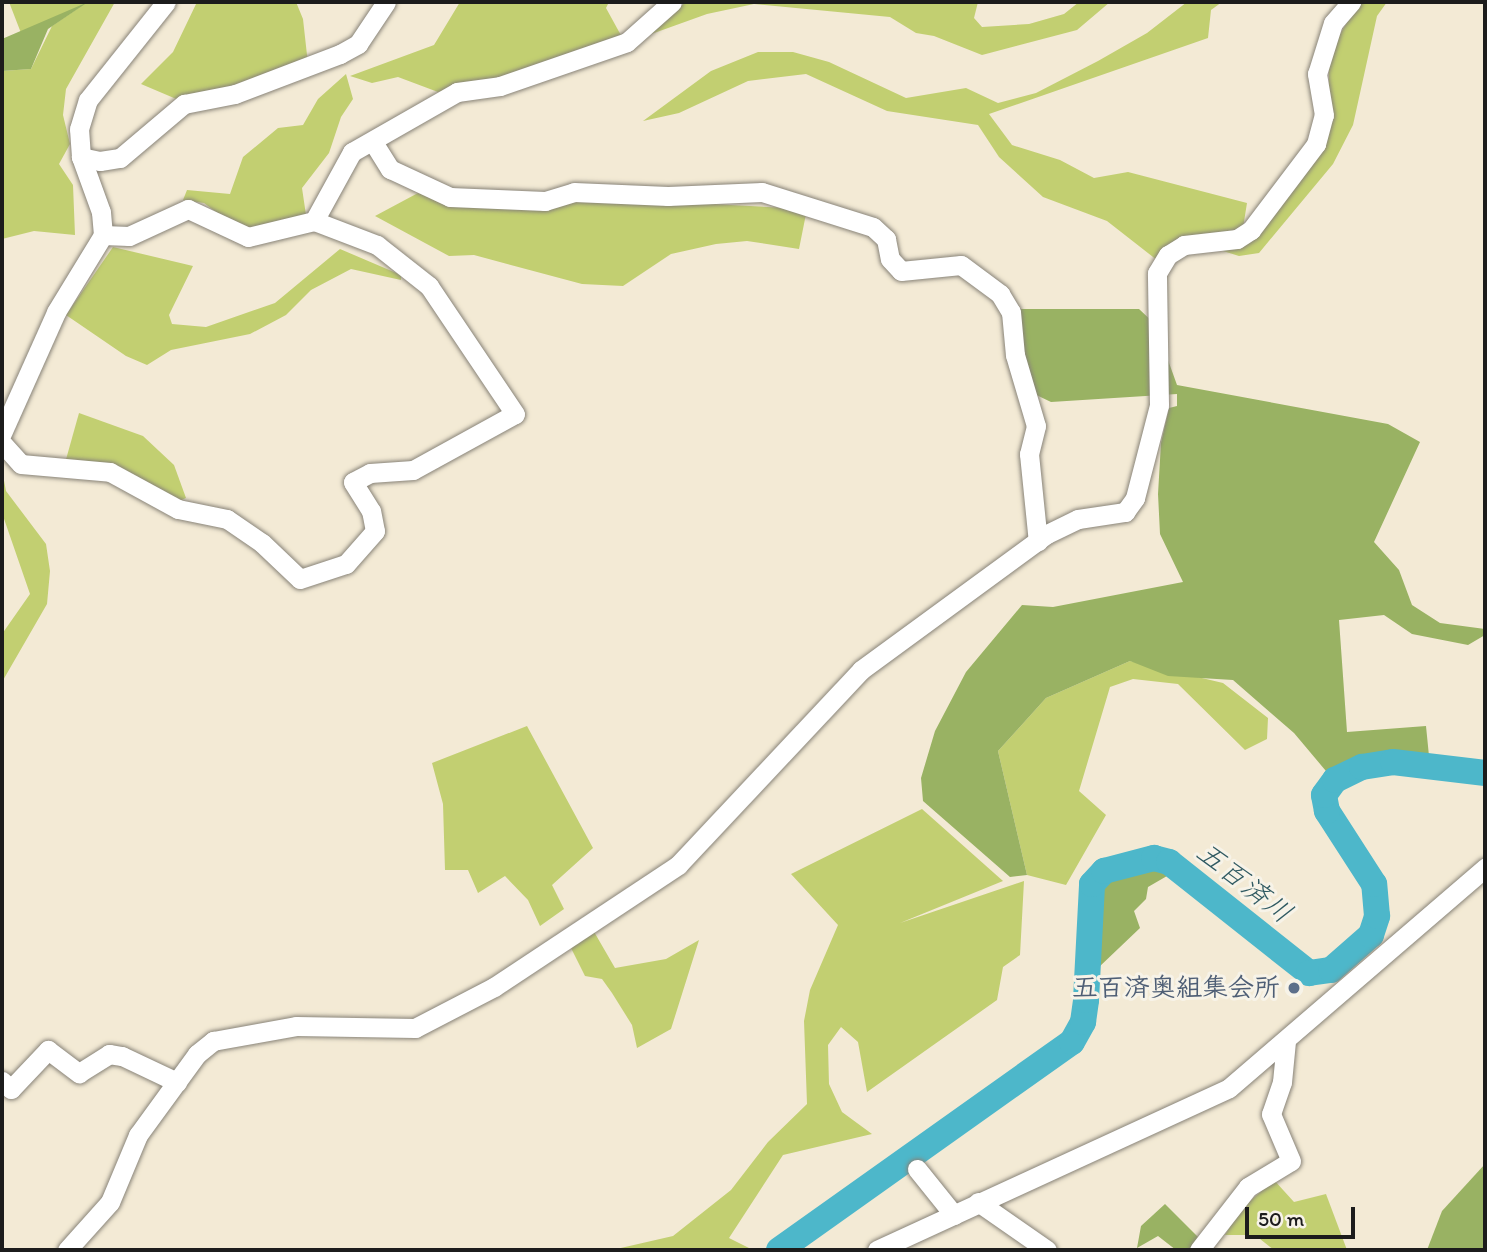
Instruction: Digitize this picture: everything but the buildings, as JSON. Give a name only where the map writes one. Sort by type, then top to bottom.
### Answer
[{"type":"street","points":[[2,433],[56,312],[103,235],[101,212],[81,157],[79,129],[88,100],[166,2]]},
{"type":"street","points":[[81,157],[100,161],[120,158],[184,104],[235,94],[340,54],[358,44],[386,2]]},
{"type":"street","points":[[314,220],[352,152],[457,92],[500,86],[627,42],[672,2]]},
{"type":"street","points":[[67,1250],[110,1202],[138,1135],[177,1082],[213,1041],[296,1026],[415,1028],[556,949],[678,865],[861,670],[1038,542],[1078,519],[1125,512],[1135,498],[1159,405],[1157,273],[1168,255],[1184,245],[1237,239],[1251,230],[1316,144],[1324,115],[1317,74],[1333,23],[1351,2]]},
{"type":"street","points":[[373,142],[390,169],[450,197],[545,201],[574,192],[668,196],[762,192],[873,227],[886,239],[890,259],[901,271],[961,265],[1000,294],[1011,312],[1015,355],[1036,426],[1028,454],[1038,542]]},
{"type":"street","points":[[2,443],[21,464],[110,472],[178,509],[227,519],[262,543],[300,579],[346,564],[375,531],[371,511],[353,482],[370,473],[413,470],[514,414],[429,286],[377,245],[314,220],[248,237],[188,209],[129,236],[103,235]]},
{"type":"street","points":[[877,1250],[978,1202],[1203,1104],[1286,1041],[1485,868]]},
{"type":"street","points":[[1199,1250],[1248,1187],[1291,1161],[1271,1114],[1282,1082],[1286,1041]]},
{"type":"street","points":[[2,1081],[11,1089],[48,1049],[79,1073],[109,1054],[122,1056],[177,1082]]},
{"type":"street","points":[[917,1169],[954,1215]]},
{"type":"street","points":[[978,1202],[1047,1250]]},
{"type":"green space","points":[[9,2],[115,2],[66,89],[63,115],[70,144],[59,164],[73,185],[75,235],[34,231],[2,239],[2,71],[31,69],[52,26],[80,7],[21,33]]},
{"type":"green space","points":[[88,2],[48,29],[31,69],[2,71],[2,39]]},
{"type":"green space","points":[[197,2],[296,2],[303,19],[308,64],[181,101],[141,84],[173,52]]},
{"type":"green space","points":[[460,2],[609,2],[606,8],[623,39],[535,73],[438,92],[398,77],[372,83],[350,76],[434,45]]},
{"type":"green space","points":[[686,2],[978,2],[974,18],[982,27],[1029,24],[1064,14],[1079,2],[1110,2],[1077,30],[982,55],[934,36],[916,33],[890,17],[754,4],[707,14],[643,37]]},
{"type":"green space","points":[[1187,2],[1222,2],[1211,10],[1208,38],[989,114],[1012,145],[1060,160],[1094,178],[1128,172],[1247,203],[1242,234],[1185,242],[1162,264],[1107,221],[1043,197],[999,157],[978,125],[887,111],[806,74],[748,81],[679,113],[643,121],[711,71],[758,52],[793,52],[829,62],[906,98],[966,88],[998,103],[1036,93],[1098,61],[1147,33]]},
{"type":"green space","points":[[1359,2],[1387,2],[1377,16],[1353,125],[1333,164],[1259,253],[1239,256],[1207,246],[1267,223],[1321,151],[1329,122],[1329,53]]},
{"type":"green space","points":[[346,74],[353,99],[341,117],[329,153],[302,188],[306,215],[255,227],[236,227],[204,203],[183,200],[187,190],[230,194],[243,157],[278,128],[303,125],[318,99]]},
{"type":"green space","points":[[418,193],[455,203],[577,197],[807,209],[799,249],[747,241],[716,244],[671,254],[623,286],[582,284],[474,255],[449,256],[375,216]]},
{"type":"green space","points":[[113,247],[193,266],[169,315],[172,324],[206,327],[275,303],[340,249],[401,275],[401,280],[351,269],[311,290],[286,315],[250,334],[171,350],[147,365],[126,356],[66,315]]},
{"type":"green space","points":[[1013,309],[1139,309],[1155,324],[1177,385],[1388,424],[1420,442],[1374,542],[1399,570],[1412,605],[1440,623],[1485,629],[1485,635],[1468,645],[1412,634],[1384,615],[1339,620],[1347,732],[1426,726],[1429,756],[1372,758],[1331,777],[1294,733],[1233,680],[1168,676],[1130,661],[1046,698],[998,751],[1027,875],[1010,877],[923,801],[921,778],[935,731],[966,672],[1022,605],[1053,607],[1183,582],[1160,534],[1158,494],[1161,443],[1169,408],[1177,406],[1177,394],[1051,402],[1030,392]]},
{"type":"green space","points":[[79,413],[143,436],[174,465],[186,498],[177,502],[65,463]]},
{"type":"green space","points":[[2,470],[6,491],[46,544],[50,571],[47,604],[2,682],[2,634],[30,594],[2,513]]},
{"type":"green space","points":[[1130,661],[1223,683],[1268,718],[1267,739],[1245,750],[1178,684],[1133,679],[1110,687],[1079,791],[1106,815],[1066,885],[1027,875],[998,751],[1046,698]]},
{"type":"green space","points":[[527,726],[593,848],[552,885],[564,909],[540,926],[528,900],[505,876],[478,893],[468,870],[445,870],[443,804],[432,763]]},
{"type":"green space","points":[[922,809],[1003,881],[900,923],[1024,881],[1020,955],[1003,967],[997,1000],[867,1092],[858,1042],[841,1027],[828,1045],[829,1084],[842,1112],[872,1134],[783,1155],[729,1238],[753,1250],[612,1250],[673,1236],[731,1190],[768,1142],[807,1104],[804,1021],[810,990],[838,925],[791,874]]},
{"type":"green space","points":[[1143,866],[1161,866],[1167,876],[1148,887],[1146,899],[1134,911],[1140,928],[1098,968],[1091,941],[1097,890],[1104,879]]},
{"type":"green space","points":[[593,930],[615,968],[666,959],[699,940],[671,1029],[637,1048],[632,1025],[612,993],[602,979],[585,976],[570,946]]},
{"type":"green space","points":[[1485,1164],[1485,1250],[1427,1250],[1442,1211]]},
{"type":"green space","points":[[1274,1180],[1294,1202],[1326,1194],[1347,1250],[1274,1250],[1255,1235],[1225,1235],[1240,1210]]},
{"type":"green space","points":[[1165,1204],[1198,1237],[1192,1250],[1176,1250],[1158,1236],[1137,1248],[1141,1226]]},
{"type":"waterway","name":"五百済川","points":[[779,1250],[1072,1042],[1083,1022],[1086,1000],[1092,884],[1104,871],[1154,858],[1169,862],[1309,973],[1331,970],[1371,935],[1377,916],[1374,884],[1327,811],[1324,795],[1335,780],[1362,767],[1393,762],[1485,773]]},
{"type":"place","name":"五百済奥組集会所","points":[[1294,988]]}]
